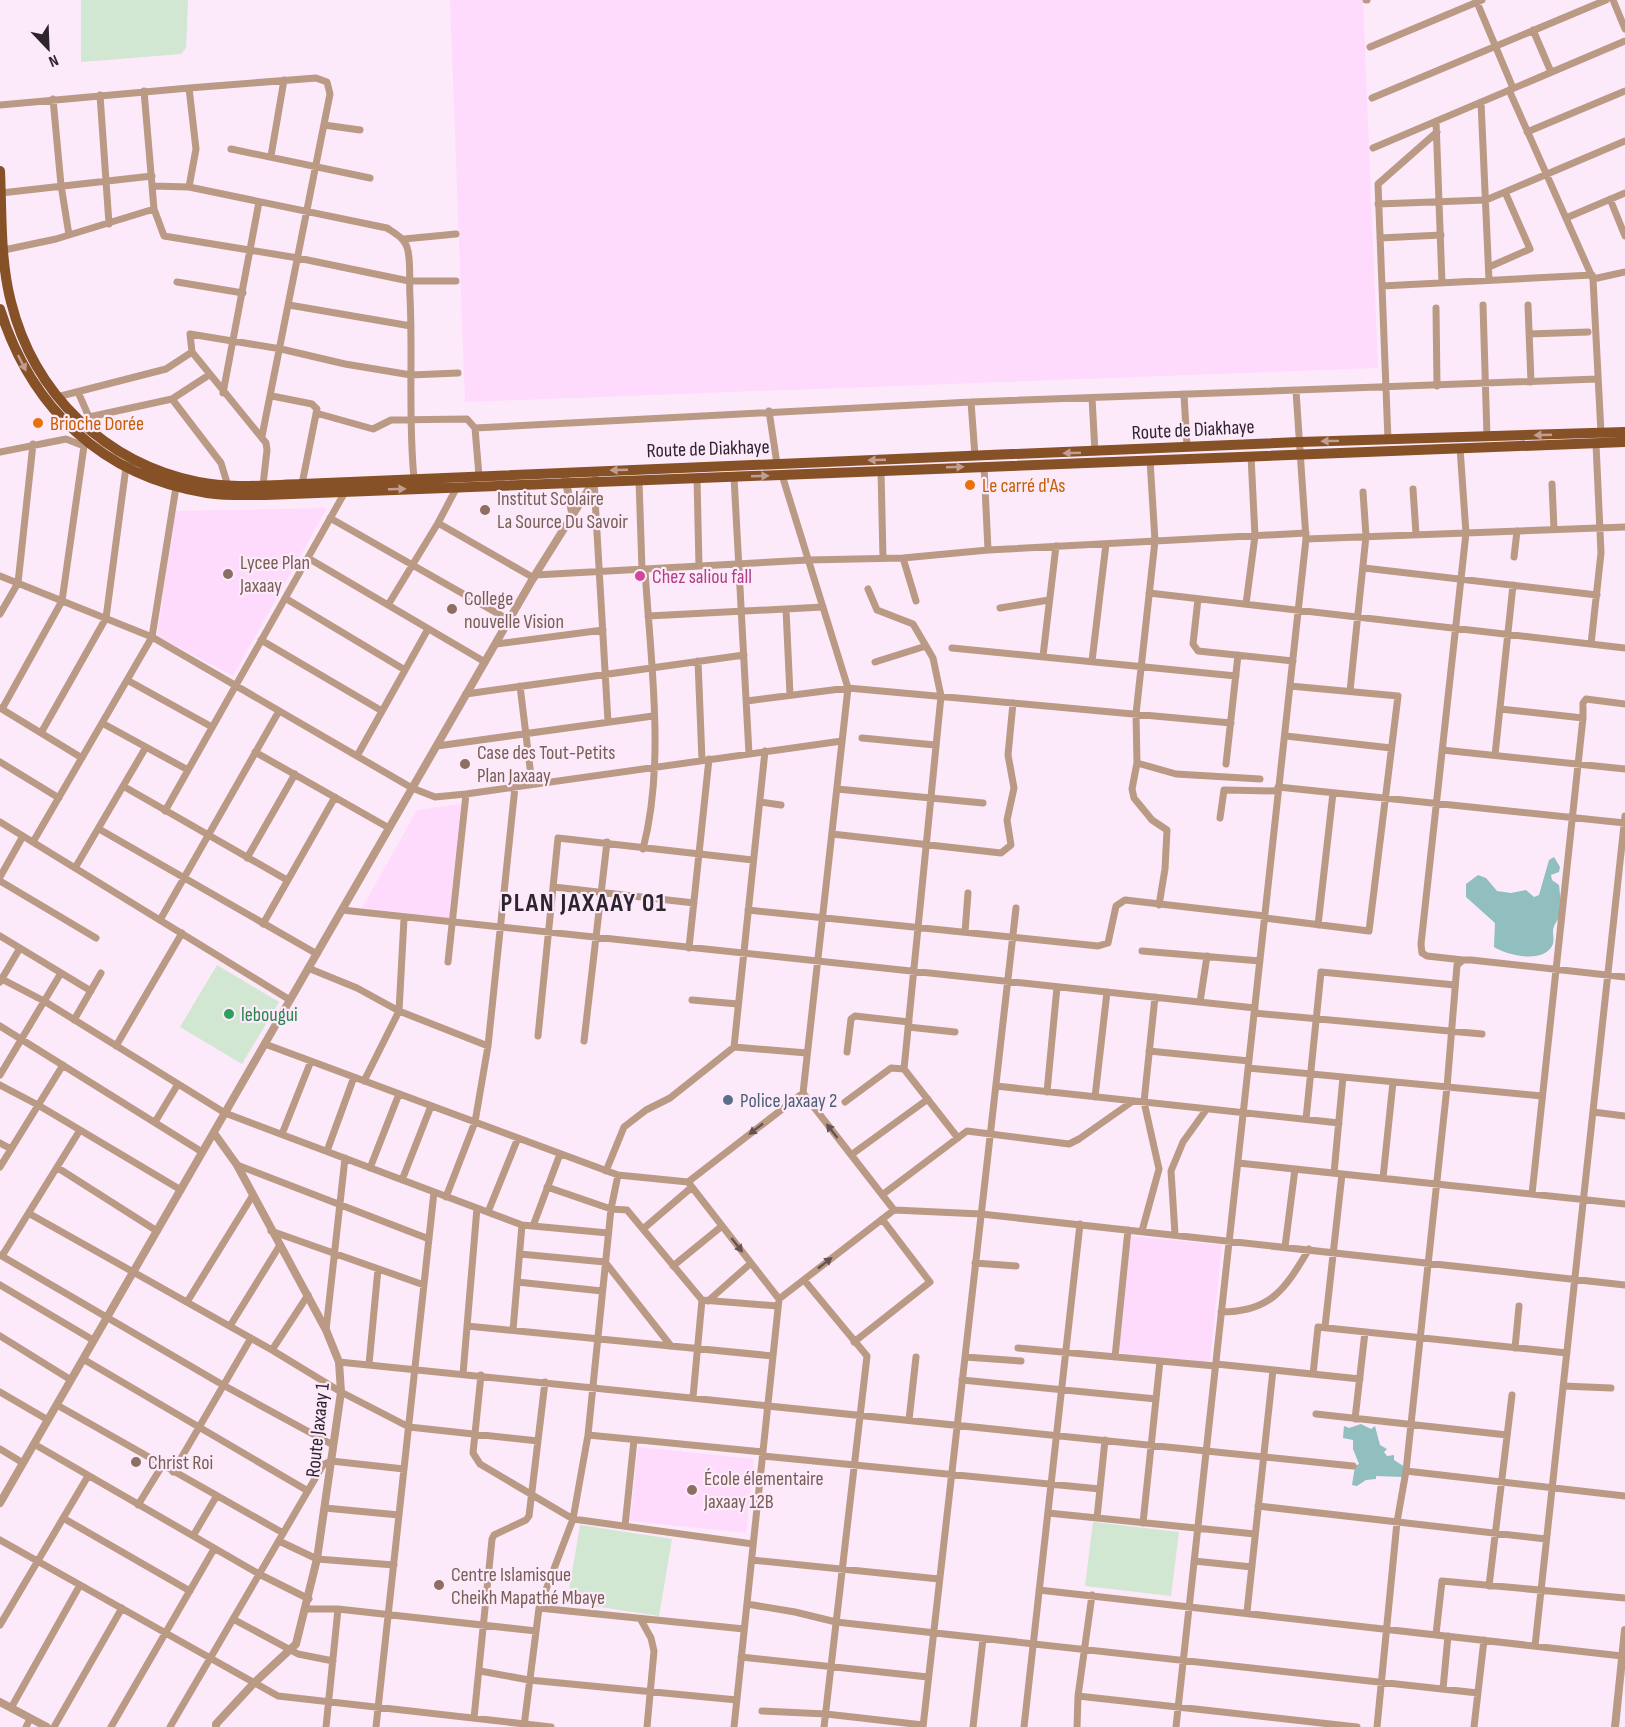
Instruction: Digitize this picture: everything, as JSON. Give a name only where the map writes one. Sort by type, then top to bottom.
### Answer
[{"type":"main road","name":"Route de Diakhaye","points":[[0,171],[4,250],[3,328],[37,389],[66,424],[86,444],[126,467],[176,487],[228,495],[345,492],[565,477]]},
{"type":"main road","name":"Route de Diakhaye","points":[[4,305],[32,359],[57,396],[85,420],[103,442],[152,469],[198,482],[228,486],[479,476],[595,476],[777,464],[1095,452],[1300,441],[1625,432]]},
{"type":"main road","name":"Route de Diakhaye","points":[[595,476],[639,481],[1625,442]]},
{"type":"street","points":[[1372,98],[1606,0]]},
{"type":"street","points":[[1613,0],[1625,29]]},
{"type":"street","points":[[1370,47],[1478,1],[1527,132],[1592,277],[1602,433]]},
{"type":"street","points":[[1533,30],[1551,72]]},
{"type":"street","points":[[1373,147],[1625,41]]},
{"type":"street","points":[[0,105],[284,80],[316,78],[327,82],[330,94],[272,396],[262,436]]},
{"type":"street","points":[[271,156],[284,80]]},
{"type":"street","points":[[189,88],[196,148],[189,187]]},
{"type":"street","points":[[1527,132],[1625,90]]},
{"type":"street","points":[[144,91],[154,209],[164,236],[298,258],[409,281],[456,281]]},
{"type":"street","points":[[100,95],[108,182],[109,224]]},
{"type":"street","points":[[53,99],[61,186],[69,235]]},
{"type":"street","points":[[1481,102],[1489,280]]},
{"type":"street","points":[[1436,121],[1442,283]]},
{"type":"street","points":[[324,124],[360,130]]},
{"type":"street","points":[[1388,440],[1378,184],[1437,132]]},
{"type":"street","points":[[1378,204],[1486,200],[1625,141]]},
{"type":"street","points":[[231,149],[370,178]]},
{"type":"street","points":[[1,193],[152,176]]},
{"type":"street","points":[[153,186],[189,187],[387,228],[404,239],[408,250],[411,326],[409,421],[414,478]]},
{"type":"street","points":[[1489,267],[1530,249],[1505,192]]},
{"type":"street","points":[[1566,218],[1625,193]]},
{"type":"street","points":[[1610,200],[1625,236]]},
{"type":"street","points":[[223,393],[259,202]]},
{"type":"street","points":[[4,250],[69,235],[154,209]]},
{"type":"street","points":[[404,239],[456,234]]},
{"type":"street","points":[[1380,238],[1441,235]]},
{"type":"street","points":[[1382,286],[1592,277],[1625,272]]},
{"type":"street","points":[[177,282],[243,293]]},
{"type":"street","points":[[289,305],[411,326]]},
{"type":"street","points":[[1483,305],[1487,437]]},
{"type":"street","points":[[1528,305],[1531,382]]},
{"type":"street","points":[[1436,308],[1437,386]]},
{"type":"street","points":[[1529,333],[1588,332]]},
{"type":"street","points":[[263,486],[267,450],[262,436],[208,375],[192,352],[188,337],[191,333],[281,348],[345,364],[411,375],[458,373]]},
{"type":"street","points":[[57,396],[166,369],[192,352]]},
{"type":"street","points":[[78,392],[85,420],[172,399],[208,375]]},
{"type":"street","points":[[475,428],[629,422],[769,411],[971,402],[1597,379]]},
{"type":"street","points":[[1176,1727],[1278,789],[1286,736],[1306,536],[1296,391]]},
{"type":"street","points":[[1184,394],[1187,447]]},
{"type":"street","points":[[272,396],[312,404],[316,413],[302,484]]},
{"type":"street","points":[[1092,398],[1095,452]]},
{"type":"street","points":[[172,399],[221,463],[228,486]]},
{"type":"street","points":[[971,402],[975,456]]},
{"type":"street","points":[[769,411],[777,464]]},
{"type":"street","points":[[316,413],[373,429],[391,420],[467,419],[475,428],[479,476]]},
{"type":"street","points":[[0,452],[66,439],[86,444],[62,601],[1,709],[82,758]]},
{"type":"street","points":[[0,614],[18,583],[33,444]]},
{"type":"street","points":[[1591,645],[1601,553],[1596,444]]},
{"type":"street","points":[[1460,448],[1466,533],[1421,950],[1427,956],[1625,977]]},
{"type":"street","points":[[1246,604],[1255,536],[1251,456]]},
{"type":"street","points":[[1150,460],[1155,541],[1136,714],[1137,764],[1131,789],[1134,798],[1157,825],[1167,830],[1165,869],[1159,905]]},
{"type":"street","points":[[984,466],[988,550]]},
{"type":"street","points":[[41,733],[106,618],[126,467]]},
{"type":"street","points":[[881,471],[883,558]]},
{"type":"street","points":[[643,1229],[690,1185],[802,1093],[848,688],[782,475]]},
{"type":"street","points":[[0,1502],[466,694],[595,476]]},
{"type":"street","points":[[595,476],[608,722]]},
{"type":"street","points":[[565,477],[572,512]]},
{"type":"street","points":[[734,477],[750,754]]},
{"type":"street","points":[[697,478],[699,566]]},
{"type":"street","points":[[639,481],[656,767],[650,822],[643,849]]},
{"type":"street","points":[[1552,484],[1554,529]]},
{"type":"street","points":[[388,605],[438,523],[457,486]]},
{"type":"street","points":[[33,842],[152,637],[176,487]]},
{"type":"street","points":[[1413,489],[1416,534]]},
{"type":"street","points":[[165,811],[345,492]]},
{"type":"street","points":[[1350,691],[1364,568],[1366,536],[1363,492]]},
{"type":"street","points":[[330,518],[510,620]]},
{"type":"street","points":[[438,523],[534,577],[600,571],[808,560],[903,558],[988,550],[1255,536],[1366,536],[1625,526]]},
{"type":"street","points":[[1514,557],[1517,531]]},
{"type":"street","points":[[1092,661],[1106,544]]},
{"type":"street","points":[[1043,656],[1056,546]]},
{"type":"street","points":[[308,558],[485,662]]},
{"type":"street","points":[[903,558],[916,601]]},
{"type":"street","points":[[1364,568],[1597,595]]},
{"type":"street","points":[[0,576],[152,637],[412,788],[435,797],[842,741]]},
{"type":"street","points":[[1495,756],[1513,585]]},
{"type":"street","points":[[868,589],[877,610],[913,624],[933,658],[941,696],[904,1069],[958,1138]]},
{"type":"street","points":[[1149,593],[1625,648]]},
{"type":"street","points":[[285,598],[405,670]]},
{"type":"street","points":[[1198,599],[1194,648],[1293,662]]},
{"type":"street","points":[[1000,608],[1049,600]]},
{"type":"street","points":[[648,616],[823,607]]},
{"type":"street","points":[[786,609],[790,695]]},
{"type":"street","points":[[357,756],[428,629]]},
{"type":"street","points":[[496,644],[603,630]]},
{"type":"street","points":[[261,640],[382,711]]},
{"type":"street","points":[[875,662],[926,646]]},
{"type":"street","points":[[952,648],[1236,676]]},
{"type":"street","points":[[466,694],[744,655]]},
{"type":"street","points":[[1226,764],[1238,656]]},
{"type":"street","points":[[689,948],[706,760],[698,661]]},
{"type":"street","points":[[127,680],[212,727]]},
{"type":"street","points":[[520,686],[532,784]]},
{"type":"street","points":[[748,910],[1104,945],[1110,939],[1119,901],[1369,931],[1398,696],[1290,686]]},
{"type":"street","points":[[747,701],[848,688],[1232,723]]},
{"type":"street","points":[[1532,1194],[1583,703],[1586,699],[1625,704]]},
{"type":"street","points":[[832,834],[1001,853],[1011,845],[1007,820],[1014,788],[1008,755],[1013,703]]},
{"type":"street","points":[[1500,709],[1583,718]]},
{"type":"street","points":[[160,920],[279,711]]},
{"type":"street","points":[[437,746],[653,716]]},
{"type":"street","points":[[102,723],[188,770]]},
{"type":"street","points":[[1286,736],[1391,748]]},
{"type":"street","points":[[862,738],[935,745]]},
{"type":"street","points":[[75,868],[146,747]]},
{"type":"street","points":[[1442,750],[1625,769]]},
{"type":"street","points":[[734,1047],[765,751]]},
{"type":"street","points":[[255,752],[389,828]]},
{"type":"street","points":[[0,762],[59,798]]},
{"type":"street","points":[[1137,764],[1176,774],[1260,779]]},
{"type":"street","points":[[247,858],[295,774]]},
{"type":"street","points":[[123,786],[287,880]]},
{"type":"street","points":[[446,1197],[475,1122],[488,1046],[515,787]]},
{"type":"street","points":[[1220,818],[1224,790],[1228,788],[1333,793],[1572,818],[1625,821],[1535,1646]]},
{"type":"street","points":[[837,789],[983,803]]},
{"type":"street","points":[[1318,924],[1333,793]]},
{"type":"street","points":[[448,962],[454,923],[466,794]]},
{"type":"street","points":[[263,924],[335,797]]},
{"type":"street","points":[[760,802],[781,805]]},
{"type":"street","points":[[0,822],[290,1000]]},
{"type":"street","points":[[99,829],[317,954]]},
{"type":"street","points":[[0,877],[23,836]]},
{"type":"street","points":[[538,1036],[558,838],[753,860]]},
{"type":"street","points":[[584,1041],[607,842]]},
{"type":"street","points":[[0,881],[96,938]]},
{"type":"street","points":[[554,887],[694,903]]},
{"type":"street","points":[[965,932],[968,893]]},
{"type":"street","points":[[762,1711],[826,1714],[873,1724],[923,1726],[1016,908]]},
{"type":"street","points":[[342,910],[404,919],[1200,1002],[1316,1019],[1482,1034]]},
{"type":"street","points":[[364,1081],[399,1011],[404,919]]},
{"type":"street","points":[[116,1046],[182,933]]},
{"type":"street","points":[[0,936],[91,991]]},
{"type":"street","points":[[20,948],[1,980],[44,1001],[225,1113],[522,1225],[608,1233]]},
{"type":"street","points":[[1142,951],[1260,961]]},
{"type":"street","points":[[1200,1002],[1207,956]]},
{"type":"street","points":[[1377,1727],[1437,1184],[1457,965],[1463,960]]},
{"type":"street","points":[[308,968],[357,988],[399,1011],[488,1046]]},
{"type":"street","points":[[1306,1119],[1321,972],[1455,985]]},
{"type":"street","points":[[0,1075],[61,973]]},
{"type":"street","points":[[74,1020],[101,973]]},
{"type":"street","points":[[1047,1092],[1057,987]]},
{"type":"street","points":[[1095,1097],[1107,992]]},
{"type":"street","points":[[1142,1231],[1159,1169],[1144,1102],[1155,997]]},
{"type":"street","points":[[692,1000],[738,1004]]},
{"type":"street","points":[[847,1052],[851,1019],[855,1016],[955,1032]]},
{"type":"street","points":[[0,1026],[202,1152]]},
{"type":"street","points":[[265,1044],[618,1175],[690,1185],[779,1302],[734,1727]]},
{"type":"street","points":[[606,1171],[624,1127],[646,1110],[670,1098],[734,1047],[807,1053]]},
{"type":"street","points":[[1149,1051],[1311,1074],[1542,1096]]},
{"type":"street","points":[[282,1134],[311,1061]]},
{"type":"street","points":[[0,1167],[63,1065]]},
{"type":"street","points":[[844,1102],[891,1068],[904,1069]]},
{"type":"street","points":[[327,1151],[354,1077]]},
{"type":"street","points":[[1324,1327],[1333,1252],[1343,1077]]},
{"type":"street","points":[[1383,1178],[1393,1082]]},
{"type":"street","points":[[155,1122],[178,1084]]},
{"type":"street","points":[[0,1085],[181,1190]]},
{"type":"street","points":[[996,1086],[1206,1110],[1339,1122]]},
{"type":"street","points":[[802,1093],[894,1210]]},
{"type":"street","points":[[370,1168],[399,1094]]},
{"type":"street","points":[[851,1155],[928,1099]]},
{"type":"street","points":[[882,1195],[967,1131],[1069,1144],[1133,1101]]},
{"type":"street","points":[[402,1180],[431,1106]]},
{"type":"street","points":[[1175,1233],[1171,1171],[1183,1142],[1206,1110]]},
{"type":"street","points":[[1593,1112],[1625,1116]]},
{"type":"street","points":[[80,1130],[30,1214],[1,1256],[223,1386],[333,1445]]},
{"type":"street","name":"Route Jaxaay 1","points":[[213,1133],[237,1165],[308,1295],[339,1362],[341,1392],[317,1559],[309,1599],[292,1651]]},
{"type":"street","points":[[488,1212],[518,1138]]},
{"type":"street","points":[[0,1143],[11,1149]]},
{"type":"street","points":[[533,1226],[560,1154]]},
{"type":"street","points":[[326,1330],[345,1158]]},
{"type":"street","points":[[1238,1163],[1625,1204]]},
{"type":"street","points":[[237,1165],[429,1239]]},
{"type":"street","points":[[58,1168],[157,1231]]},
{"type":"street","points":[[1159,1169],[1171,1171]]},
{"type":"street","points":[[1285,1247],[1295,1169]]},
{"type":"street","points":[[524,1725],[539,1608],[573,1519],[588,1435],[610,1209],[618,1175]]},
{"type":"street","points":[[548,1188],[610,1209],[627,1210],[705,1300],[779,1302],[894,1210],[981,1214],[1175,1233],[1625,1285]]},
{"type":"street","points":[[376,1727],[434,1192]]},
{"type":"street","points":[[187,1302],[253,1195]]},
{"type":"street","points":[[463,1374],[477,1208]]},
{"type":"street","points":[[30,1214],[272,1350],[341,1392],[409,1427],[475,1436],[538,1441]]},
{"type":"street","points":[[854,1342],[930,1282],[882,1220]]},
{"type":"street","points":[[1024,1727],[1080,1224]]},
{"type":"street","points":[[513,1330],[522,1225]]},
{"type":"street","points":[[674,1266],[722,1226]]},
{"type":"street","points":[[1115,1357],[1128,1230]]},
{"type":"street","points":[[271,1231],[424,1285]]},
{"type":"street","points":[[230,1326],[280,1245]]},
{"type":"street","points":[[1221,1312],[1245,1312],[1264,1304],[1287,1284],[1309,1249]]},
{"type":"street","points":[[520,1254],[605,1262],[671,1346]]},
{"type":"street","points":[[693,1397],[705,1300],[751,1263]]},
{"type":"street","points":[[975,1263],[1016,1266]]},
{"type":"street","points":[[369,1364],[378,1269]]},
{"type":"street","points":[[804,1280],[867,1356],[824,1727]]},
{"type":"street","points":[[517,1282],[602,1291]]},
{"type":"street","points":[[0,1286],[93,1341]]},
{"type":"street","points":[[272,1350],[308,1295]]},
{"type":"street","points":[[1515,1348],[1519,1306]]},
{"type":"street","points":[[467,1326],[773,1356]]},
{"type":"street","points":[[1313,1374],[1318,1327],[1566,1353]]},
{"type":"street","points":[[1355,1419],[1365,1332]]},
{"type":"street","points":[[0,1336],[71,1380]]},
{"type":"street","points":[[173,1472],[251,1338]]},
{"type":"street","points":[[1018,1348],[1360,1379]]},
{"type":"street","points":[[909,1420],[916,1357]]},
{"type":"street","points":[[965,1357],[1021,1361]]},
{"type":"street","points":[[83,1359],[308,1491]]},
{"type":"street","points":[[1143,1523],[1160,1361]]},
{"type":"street","points":[[339,1362],[1353,1466]]},
{"type":"street","points":[[1247,1612],[1273,1370]]},
{"type":"street","points":[[481,1375],[473,1453],[476,1460],[530,1494],[573,1519],[753,1544]]},
{"type":"street","points":[[962,1380],[1156,1399]]},
{"type":"street","points":[[474,1718],[492,1539],[494,1535],[526,1520],[529,1516],[545,1382]]},
{"type":"street","points":[[1563,1386],[1611,1388]]},
{"type":"street","points":[[0,1392],[48,1420]]},
{"type":"street","points":[[1489,1586],[1512,1395]]},
{"type":"street","points":[[57,1405],[283,1533]]},
{"type":"street","points":[[1317,1414],[1507,1435]]},
{"type":"street","points":[[588,1435],[854,1465],[1100,1489]]},
{"type":"street","points":[[625,1526],[634,1440]]},
{"type":"street","points":[[1097,1518],[1105,1440]]},
{"type":"street","points":[[34,1444],[214,1549],[309,1599]]},
{"type":"street","points":[[0,1449],[23,1463]]},
{"type":"street","points":[[170,1727],[323,1465],[331,1461],[404,1469]]},
{"type":"street","points":[[138,1504],[162,1466]]},
{"type":"street","points":[[1406,1471],[1625,1496]]},
{"type":"street","points":[[0,1625],[88,1476]]},
{"type":"street","points":[[193,1536],[216,1497]]},
{"type":"street","points":[[1258,1506],[1546,1539]]},
{"type":"street","points":[[325,1508],[399,1515]]},
{"type":"street","points":[[1048,1513],[1255,1534]]},
{"type":"street","points":[[63,1518],[190,1591]]},
{"type":"street","points":[[0,1540],[278,1696],[551,1727]]},
{"type":"street","points":[[279,1541],[317,1559],[394,1565]]},
{"type":"street","points":[[111,1727],[214,1549]]},
{"type":"street","points":[[752,1560],[939,1579]]},
{"type":"street","points":[[1194,1561],[1252,1567]]},
{"type":"street","points":[[1436,1634],[1442,1581],[1625,1598]]},
{"type":"street","points":[[11,1708],[80,1585]]},
{"type":"street","points":[[1039,1590],[1189,1605],[1622,1656]]},
{"type":"street","points":[[1077,1727],[1083,1650],[1092,1595]]},
{"type":"street","points":[[747,1604],[795,1612],[836,1623],[1478,1693]]},
{"type":"street","points":[[54,1727],[122,1608]]},
{"type":"street","points":[[539,1608],[744,1629]]},
{"type":"street","points":[[306,1609],[338,1609],[536,1631]]},
{"type":"street","points":[[326,1727],[338,1609]]},
{"type":"street","points":[[233,1619],[292,1651],[333,1661]]},
{"type":"street","points":[[641,1620],[654,1644],[647,1727]]},
{"type":"street","points":[[1615,1727],[1622,1687],[1625,1630]]},
{"type":"street","points":[[1443,1689],[1448,1636]]},
{"type":"street","points":[[973,1727],[983,1639]]},
{"type":"street","points":[[1474,1727],[1484,1640]]},
{"type":"street","points":[[218,1726],[254,1683],[292,1651]]},
{"type":"street","points":[[741,1657],[928,1677]]},
{"type":"street","points":[[480,1671],[529,1680],[737,1700]]},
{"type":"street","points":[[1078,1696],[1329,1726],[1357,1727]]},
{"type":"street","points":[[0,1702],[11,1708],[28,1723],[47,1727]]},
{"type":"shaded area","points":[[81,0],[188,0],[186,48],[181,54],[81,62]]},
{"type":"shaded area","points":[[450,0],[1363,0],[1378,368],[465,402]]},
{"type":"shaded area","name":"Lycee Plan Jaxaay","points":[[327,508],[233,676],[157,636],[175,511]]},
{"type":"shaded area","points":[[461,804],[449,918],[362,908],[417,810]]},
{"type":"shaded area","points":[[1554,857],[1560,867],[1559,872],[1551,875],[1552,880],[1559,885],[1561,905],[1553,930],[1553,944],[1549,950],[1535,956],[1526,956],[1508,953],[1494,947],[1495,923],[1466,897],[1466,884],[1478,875],[1486,878],[1497,891],[1511,893],[1526,890],[1534,897],[1539,895],[1549,860]]},
{"type":"shaded area","name":"lebougui","points":[[217,965],[279,1002],[242,1064],[180,1027]]},
{"type":"shaded area","points":[[1131,1236],[1222,1245],[1210,1362],[1119,1353]]},
{"type":"shaded area","points":[[1361,1424],[1371,1429],[1375,1426],[1380,1445],[1387,1449],[1384,1452],[1387,1456],[1394,1455],[1394,1460],[1405,1467],[1403,1477],[1376,1476],[1376,1479],[1366,1480],[1357,1486],[1352,1485],[1355,1466],[1359,1464],[1353,1449],[1353,1440],[1343,1438],[1344,1426],[1349,1428]]},
{"type":"shaded area","name":"École élementaire Jaxaay 12B","points":[[638,1447],[754,1459],[746,1533],[630,1521]]},
{"type":"shaded area","points":[[1093,1522],[1179,1532],[1171,1596],[1085,1586]]},
{"type":"shaded area","points":[[580,1525],[672,1539],[659,1616],[567,1602]]},
{"type":"place","name":"Brioche Dorée","points":[[38,423]]},
{"type":"place","name":"Le carré d'As","points":[[970,485]]},
{"type":"place","name":"Institut Scolaire La Source Du Savoir","points":[[485,510]]},
{"type":"place","name":"Lycee Plan Jaxaay","points":[[228,574]]},
{"type":"place","name":"Chez saliou fall","points":[[640,576]]},
{"type":"place","name":"College nouvelle Vision","points":[[452,609]]},
{"type":"place","name":"Case des Tout-Petits Plan Jaxaay","points":[[465,764]]},
{"type":"place","name":"lebougui","points":[[229,1014]]},
{"type":"place","name":"Police Jaxaay 2","points":[[728,1100]]},
{"type":"place","name":"Christ Roi","points":[[136,1462]]},
{"type":"place","name":"École élementaire Jaxaay 12B","points":[[692,1490]]},
{"type":"place","name":"Centre Islamisque Cheikh Mapathé Mbaye","points":[[439,1585]]},
{"type":"district","name":"PLAN JAXAAY 01","points":[[584,902]]}]
